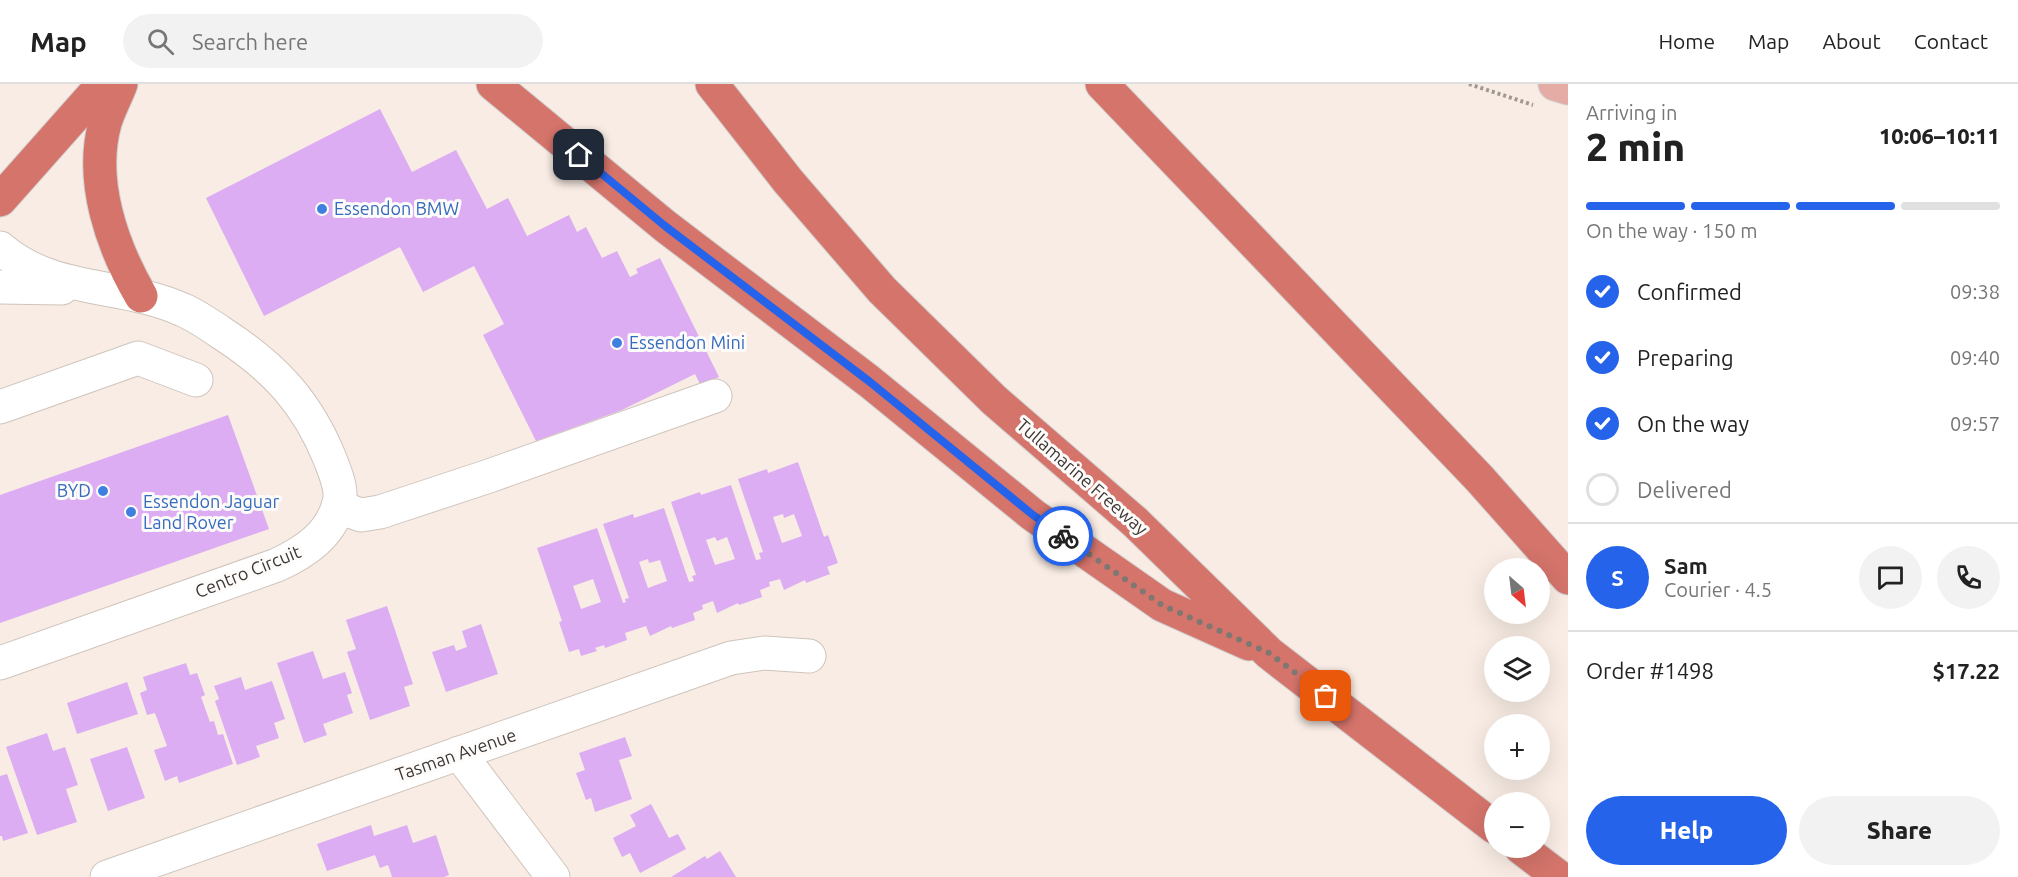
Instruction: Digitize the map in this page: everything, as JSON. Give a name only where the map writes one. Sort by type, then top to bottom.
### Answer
[{"type":"highway","points":[[0,200],[103,84]]},
{"type":"highway","points":[[121,84],[105,124],[100,167],[102,194],[120,255],[141,296]]},
{"type":"highway","points":[[493,84],[665,226],[870,382],[1033,515],[1162,605],[1269,653]]},
{"type":"highway","name":"Tullamarine Freeway","points":[[712,84],[788,182],[882,290],[994,400],[1135,522],[1269,653],[1484,818]]},
{"type":"highway","points":[[1102,84],[1479,478],[1568,578]]},
{"type":"highway","points":[[1534,858],[1559,877]]},
{"type":"main road","points":[[1545,95],[1568,88]]},
{"type":"street","points":[[0,248],[32,269],[87,287],[141,296],[169,304],[239,344],[265,363],[305,412],[327,453],[338,483],[340,501],[338,507],[361,515],[380,512],[489,477],[715,396]]},
{"type":"street","points":[[0,287],[87,287]]},
{"type":"street","points":[[0,407],[138,358],[196,380]]},
{"type":"street","name":"Centro Circuit","points":[[0,663],[277,565],[313,545],[326,532],[338,507]]},
{"type":"street","name":"Tasman Avenue","points":[[107,877],[731,658],[764,653],[809,656]]},
{"type":"street","points":[[459,753],[553,877]]},
{"type":"path","points":[[1469,84],[1545,95]]},
{"type":"building","points":[[380,109],[412,172],[456,150],[487,209],[508,198],[527,236],[569,215],[577,232],[586,227],[602,258],[617,251],[630,277],[638,273],[636,269],[660,258],[719,377],[701,386],[695,374],[622,410],[536,441],[483,335],[504,324],[474,266],[423,292],[400,247],[264,316],[206,198]]},
{"type":"building","name":"Essendon Jaguar Land Rover","points":[[228,415],[269,529],[0,623],[0,495]]},
{"type":"building","points":[[798,462],[824,537],[828,535],[838,563],[827,567],[830,574],[806,583],[805,580],[784,590],[780,579],[769,582],[770,586],[760,590],[762,597],[739,605],[738,603],[717,613],[713,601],[702,605],[703,609],[693,613],[695,620],[672,628],[671,626],[650,636],[646,626],[625,633],[627,640],[605,648],[604,645],[595,648],[597,651],[581,656],[579,649],[569,652],[559,622],[562,621],[537,548],[597,528],[623,603],[629,598],[603,524],[633,514],[634,518],[664,508],[689,582],[694,581],[692,576],[696,575],[671,502],[731,485],[756,560],[761,559],[759,553],[763,552],[738,479],[767,469],[768,473]],"holes":[[[783,514],[784,518],[794,514],[802,536],[782,543],[773,517]],[[715,537],[717,541],[727,537],[735,559],[715,565],[706,540]],[[648,559],[649,563],[660,560],[667,581],[648,588],[639,562]],[[593,579],[601,602],[581,609],[573,586]]]},
{"type":"building","points":[[387,606],[413,684],[404,687],[410,706],[370,720],[347,652],[356,649],[346,620]]},
{"type":"building","points":[[481,624],[498,674],[446,692],[432,652],[454,645],[456,651],[467,647],[462,631]]},
{"type":"building","points":[[313,651],[323,679],[345,672],[352,693],[347,695],[353,713],[323,724],[327,735],[304,743],[277,663]]},
{"type":"building","points":[[186,663],[190,675],[197,673],[205,695],[201,697],[210,722],[214,721],[218,735],[223,734],[233,764],[179,783],[177,776],[165,781],[154,750],[167,746],[155,713],[147,715],[140,693],[147,690],[143,677]]},
{"type":"building","points":[[241,677],[245,690],[272,681],[285,719],[274,723],[279,738],[256,746],[260,757],[237,765],[215,701],[219,699],[214,686]]},
{"type":"building","points":[[127,682],[138,714],[77,734],[67,703]]},
{"type":"building","points":[[47,733],[53,751],[65,747],[78,785],[66,789],[77,822],[37,835],[6,747]]},
{"type":"building","points":[[625,737],[632,756],[619,760],[632,799],[595,812],[591,798],[586,800],[576,773],[585,770],[579,753]]},
{"type":"building","points":[[127,747],[145,798],[108,811],[90,759]]},
{"type":"building","points":[[7,774],[28,833],[3,841],[0,836],[0,776]]},
{"type":"building","points":[[651,804],[669,838],[678,834],[686,849],[640,873],[630,853],[622,857],[613,838],[636,826],[630,815]]},
{"type":"building","points":[[371,825],[374,836],[407,825],[413,843],[436,835],[449,875],[444,877],[392,877],[388,865],[380,868],[375,855],[327,871],[317,844]]},
{"type":"building","points":[[720,851],[736,877],[671,877],[705,856],[707,859]]},
{"type":"way so far","points":[[1063,536],[1162,605],[1269,653],[1326,696]]},
{"type":"place","name":"Essendon BMW","points":[[322,209]]},
{"type":"place","name":"Essendon Mini","points":[[617,343]]},
{"type":"place","name":"BYD","points":[[103,491]]},
{"type":"place","name":"Essendon Jaguar Land Rover","points":[[131,512]]},
{"type":"route","points":[[579,155],[665,226],[870,382],[1033,515],[1063,536]]}]
